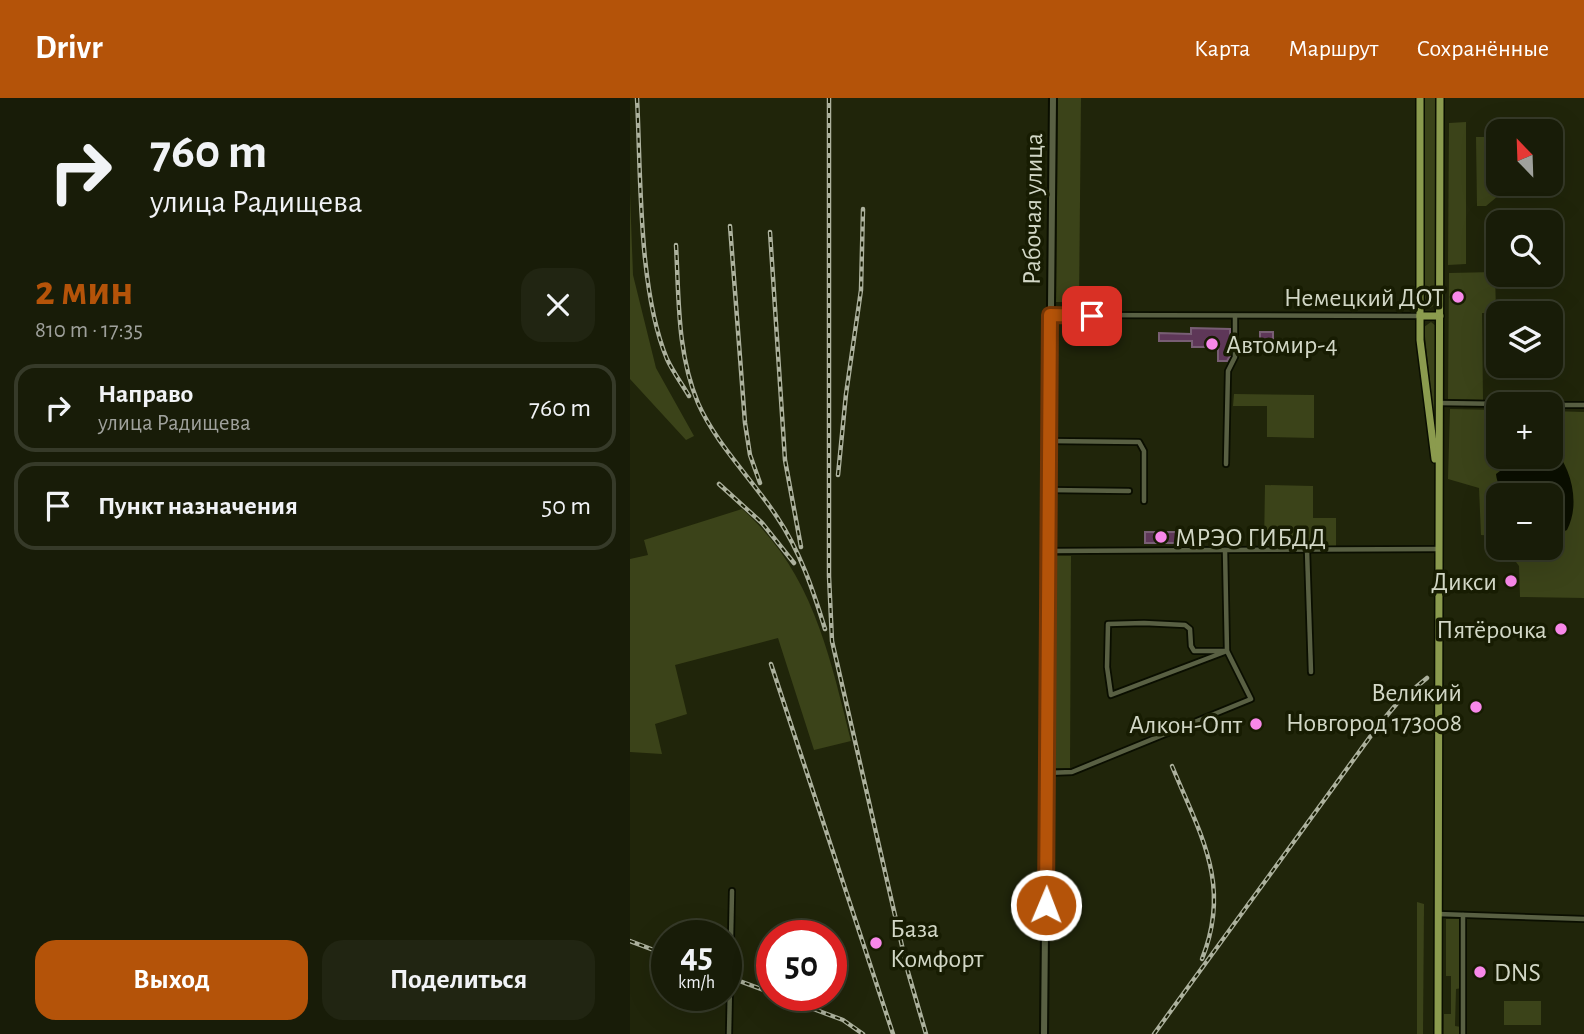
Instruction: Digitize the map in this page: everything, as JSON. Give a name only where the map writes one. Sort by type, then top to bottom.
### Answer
[{"type":"main road","name":"Рабочая улица","points":[[1044,1034],[1053,98]]},
{"type":"main road","points":[[1420,98],[1421,348],[1438,477]]},
{"type":"main road","points":[[1438,1034],[1440,98]]},
{"type":"main road","points":[[1420,316],[1440,316]]},
{"type":"street","points":[[1050,315],[1420,316]]},
{"type":"street","points":[[1226,464],[1228,371],[1235,357],[1235,316]]},
{"type":"street","points":[[1439,403],[1486,404]]},
{"type":"street","points":[[1563,405],[1584,405]]},
{"type":"street","points":[[1048,441],[1139,443],[1144,451],[1144,501]]},
{"type":"street","points":[[1048,490],[1129,491]]},
{"type":"street","points":[[1048,551],[1439,549]]},
{"type":"street","points":[[1046,773],[1072,772],[1251,699],[1227,651],[1225,550]]},
{"type":"street","points":[[1307,550],[1311,672]]},
{"type":"street","points":[[1108,624],[1185,625],[1190,629],[1194,652],[1227,651],[1111,695],[1107,667],[1108,624]]},
{"type":"street","points":[[729,1034],[732,891]]},
{"type":"street","points":[[1438,914],[1584,919]]},
{"type":"street","points":[[1463,915],[1463,1034]]},
{"type":"green space","points":[[1058,98],[1081,98],[1079,302],[1056,302]]},
{"type":"green space","points":[[1424,98],[1438,98],[1438,303],[1430,308],[1422,304]]},
{"type":"green space","points":[[1466,122],[1466,264],[1448,265],[1449,123]]},
{"type":"green space","points":[[1476,137],[1485,137],[1486,196],[1498,196],[1486,206],[1477,206]]},
{"type":"green space","points":[[630,193],[633,275],[656,368],[694,436],[686,440],[630,379]]},
{"type":"green space","points":[[1486,272],[1486,287],[1495,287],[1496,301],[1486,301],[1486,313],[1482,313],[1483,400],[1448,399],[1449,273]]},
{"type":"green space","points":[[1431,322],[1437,327],[1436,438],[1424,327]]},
{"type":"green space","points":[[1234,394],[1314,395],[1314,438],[1267,437],[1267,406],[1233,406]]},
{"type":"green space","points":[[1450,409],[1486,410],[1486,469],[1563,469],[1563,411],[1584,412],[1584,598],[1520,597],[1519,566],[1516,562],[1507,561],[1563,560],[1563,483],[1486,483],[1486,535],[1481,535],[1479,488],[1448,479]]},
{"type":"green space","points":[[1265,485],[1313,486],[1313,518],[1336,518],[1336,547],[1264,546]]},
{"type":"green space","points":[[742,509],[766,533],[801,586],[835,676],[851,741],[814,750],[778,638],[675,665],[687,714],[655,724],[662,754],[630,752],[630,559],[648,555],[644,540]]},
{"type":"green space","points":[[1052,556],[1071,556],[1070,768],[1050,768]]},
{"type":"green space","points":[[1417,902],[1424,904],[1423,1034],[1417,1034]]},
{"type":"green space","points":[[1446,919],[1461,919],[1462,988],[1456,989],[1455,1026],[1461,1027],[1461,1034],[1444,1034],[1444,1014],[1451,1014],[1451,976],[1446,976]]},
{"type":"green space","points":[[1504,1001],[1541,1001],[1541,1025],[1504,1025]]},
{"type":"shaded area","points":[[1563,462],[1569,474],[1573,497],[1567,530],[1563,532],[1563,483],[1498,483],[1496,474],[1500,471],[1563,469]]},
{"type":"building","name":"Автомир-4","points":[[1191,328],[1230,329],[1230,356],[1227,361],[1218,361],[1218,347],[1192,347],[1192,341],[1159,341],[1159,333],[1191,334]]},
{"type":"building","points":[[1260,332],[1273,332],[1273,349],[1260,349]]},
{"type":"building","name":"МРЭО ГИБДД","points":[[1145,532],[1177,532],[1177,543],[1145,543]]},
{"type":"railway","points":[[637,98],[643,231],[651,300],[667,359],[689,396]]},
{"type":"railway","points":[[829,98],[829,576],[832,641],[908,972],[926,1034]]},
{"type":"railway","points":[[838,475],[861,290],[863,209]]},
{"type":"railway","points":[[730,226],[745,423],[750,455],[760,483]]},
{"type":"railway","points":[[770,232],[785,460],[801,547]]},
{"type":"railway","points":[[676,245],[683,345],[686,365],[698,403],[714,433],[767,503],[793,543],[825,629]]},
{"type":"railway","points":[[719,484],[762,523],[794,563]]},
{"type":"railway","points":[[771,664],[893,1034]]},
{"type":"railway","points":[[1154,1034],[1378,726],[1399,701],[1427,678]]},
{"type":"railway","points":[[1172,766],[1202,837],[1213,883],[1214,907],[1202,959]]},
{"type":"railway","points":[[630,941],[651,949]]},
{"type":"railway","points":[[742,982],[756,987]]},
{"type":"railway","points":[[819,1011],[843,1020],[863,1034]]},
{"type":"place","name":"Немецкий ДОТ","points":[[1458,297]]},
{"type":"place","name":"Автомир-4","points":[[1212,344]]},
{"type":"place","name":"МРЭО ГИБДД","points":[[1161,537]]},
{"type":"place","name":"Дикси","points":[[1511,581]]},
{"type":"place","name":"Пятёрочка","points":[[1561,629]]},
{"type":"place","name":"Великий Новгород 173008","points":[[1476,707]]},
{"type":"place","name":"Алкон-Опт","points":[[1256,724]]},
{"type":"place","name":"База Комфорт","points":[[876,943]]},
{"type":"place","name":"DNS","points":[[1480,972]]},
{"type":"route","points":[[1046,905],[1050,315],[1092,316]]}]
